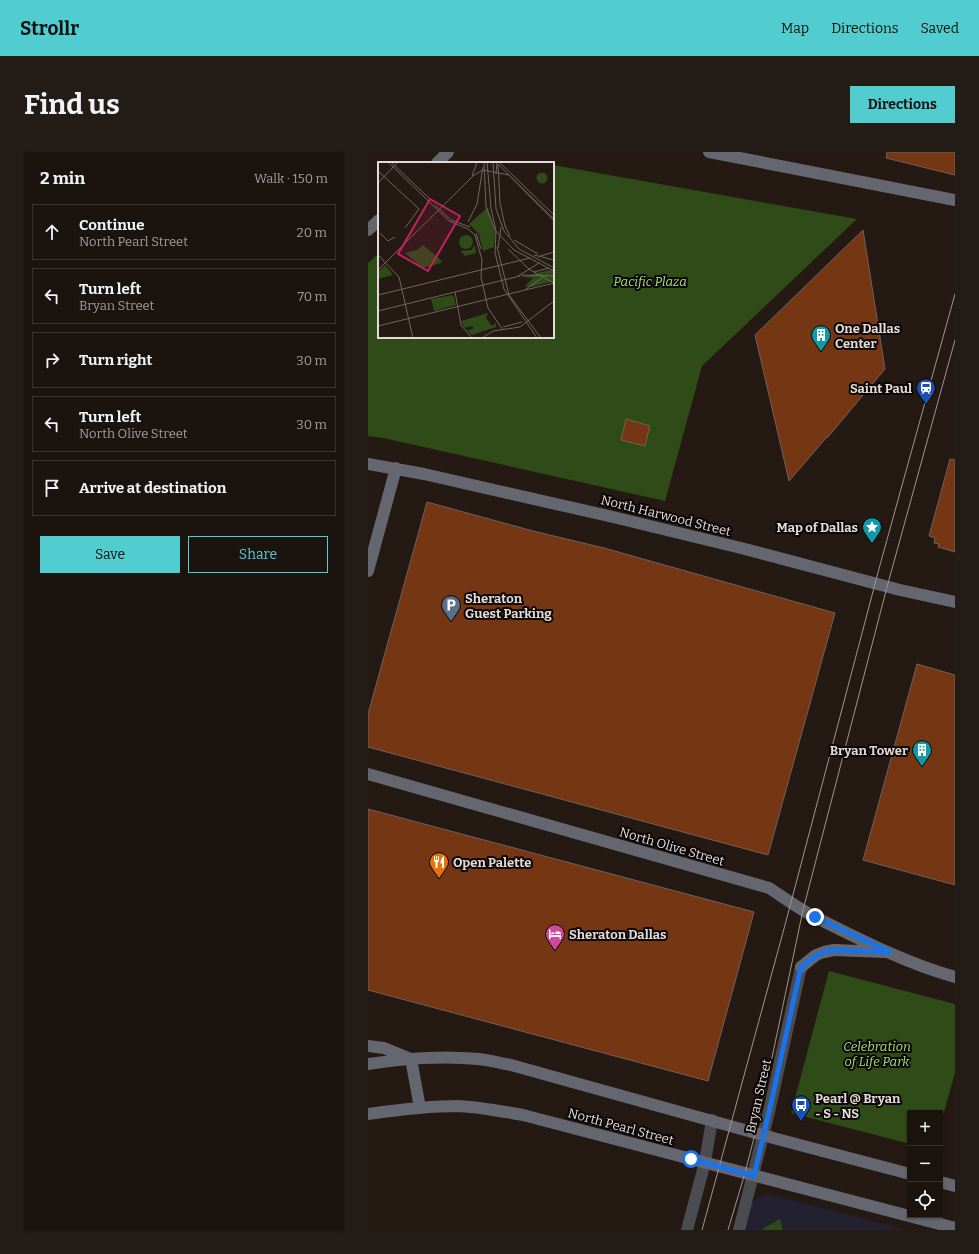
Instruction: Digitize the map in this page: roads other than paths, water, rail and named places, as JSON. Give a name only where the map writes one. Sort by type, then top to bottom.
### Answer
[{"type":"street","points":[[438,162],[448,152]]},
{"type":"street","points":[[709,152],[955,200]]},
{"type":"street","points":[[368,230],[378,221]]},
{"type":"street","name":"North Harwood Street","points":[[368,464],[396,468],[613,517],[745,549],[900,590],[955,602]]},
{"type":"street","points":[[368,571],[396,468]]},
{"type":"street","name":"North Olive Street","points":[[368,774],[769,888],[813,916],[933,971],[955,977]]},
{"type":"street","name":"Bryan Street","points":[[739,1230],[764,1135],[801,967],[816,956],[824,952],[834,950],[890,952]]},
{"type":"street","points":[[368,1046],[384,1048],[411,1058]]},
{"type":"street","points":[[368,1064],[411,1058],[478,1058],[511,1065],[907,1173]]},
{"type":"street","points":[[411,1058],[420,1108]]},
{"type":"street","name":"North Pearl Street","points":[[368,1114],[420,1108],[458,1106],[523,1115],[955,1228]]},
{"type":"street","points":[[687,1230],[705,1162],[712,1120]]},
{"type":"street","points":[[943,1183],[955,1186]]},
{"type":"tram line","points":[[702,1230],[785,925],[880,565],[955,294]]},
{"type":"tram line","points":[[728,1230],[745,1173],[761,1110],[803,910],[887,587],[955,340]]},
{"type":"place","name":"One Dallas Center","points":[[821,352]]},
{"type":"place","name":"Saint Paul","points":[[926,405]]},
{"type":"place","name":"Map of Dallas","points":[[872,544]]},
{"type":"place","name":"Sheraton Guest Parking","points":[[451,622]]},
{"type":"place","name":"Bryan Tower","points":[[922,767]]},
{"type":"place","name":"Open Palette","points":[[439,879]]},
{"type":"place","name":"Sheraton Dallas","points":[[555,951]]},
{"type":"place","name":"Pearl @ Bryan - S - NS","points":[[801,1122]]},
{"type":"park label","name":"Pacific Plaza","points":[[650,281]]},
{"type":"park label","name":"Celebration of Life Park","points":[[877,1054]]}]
